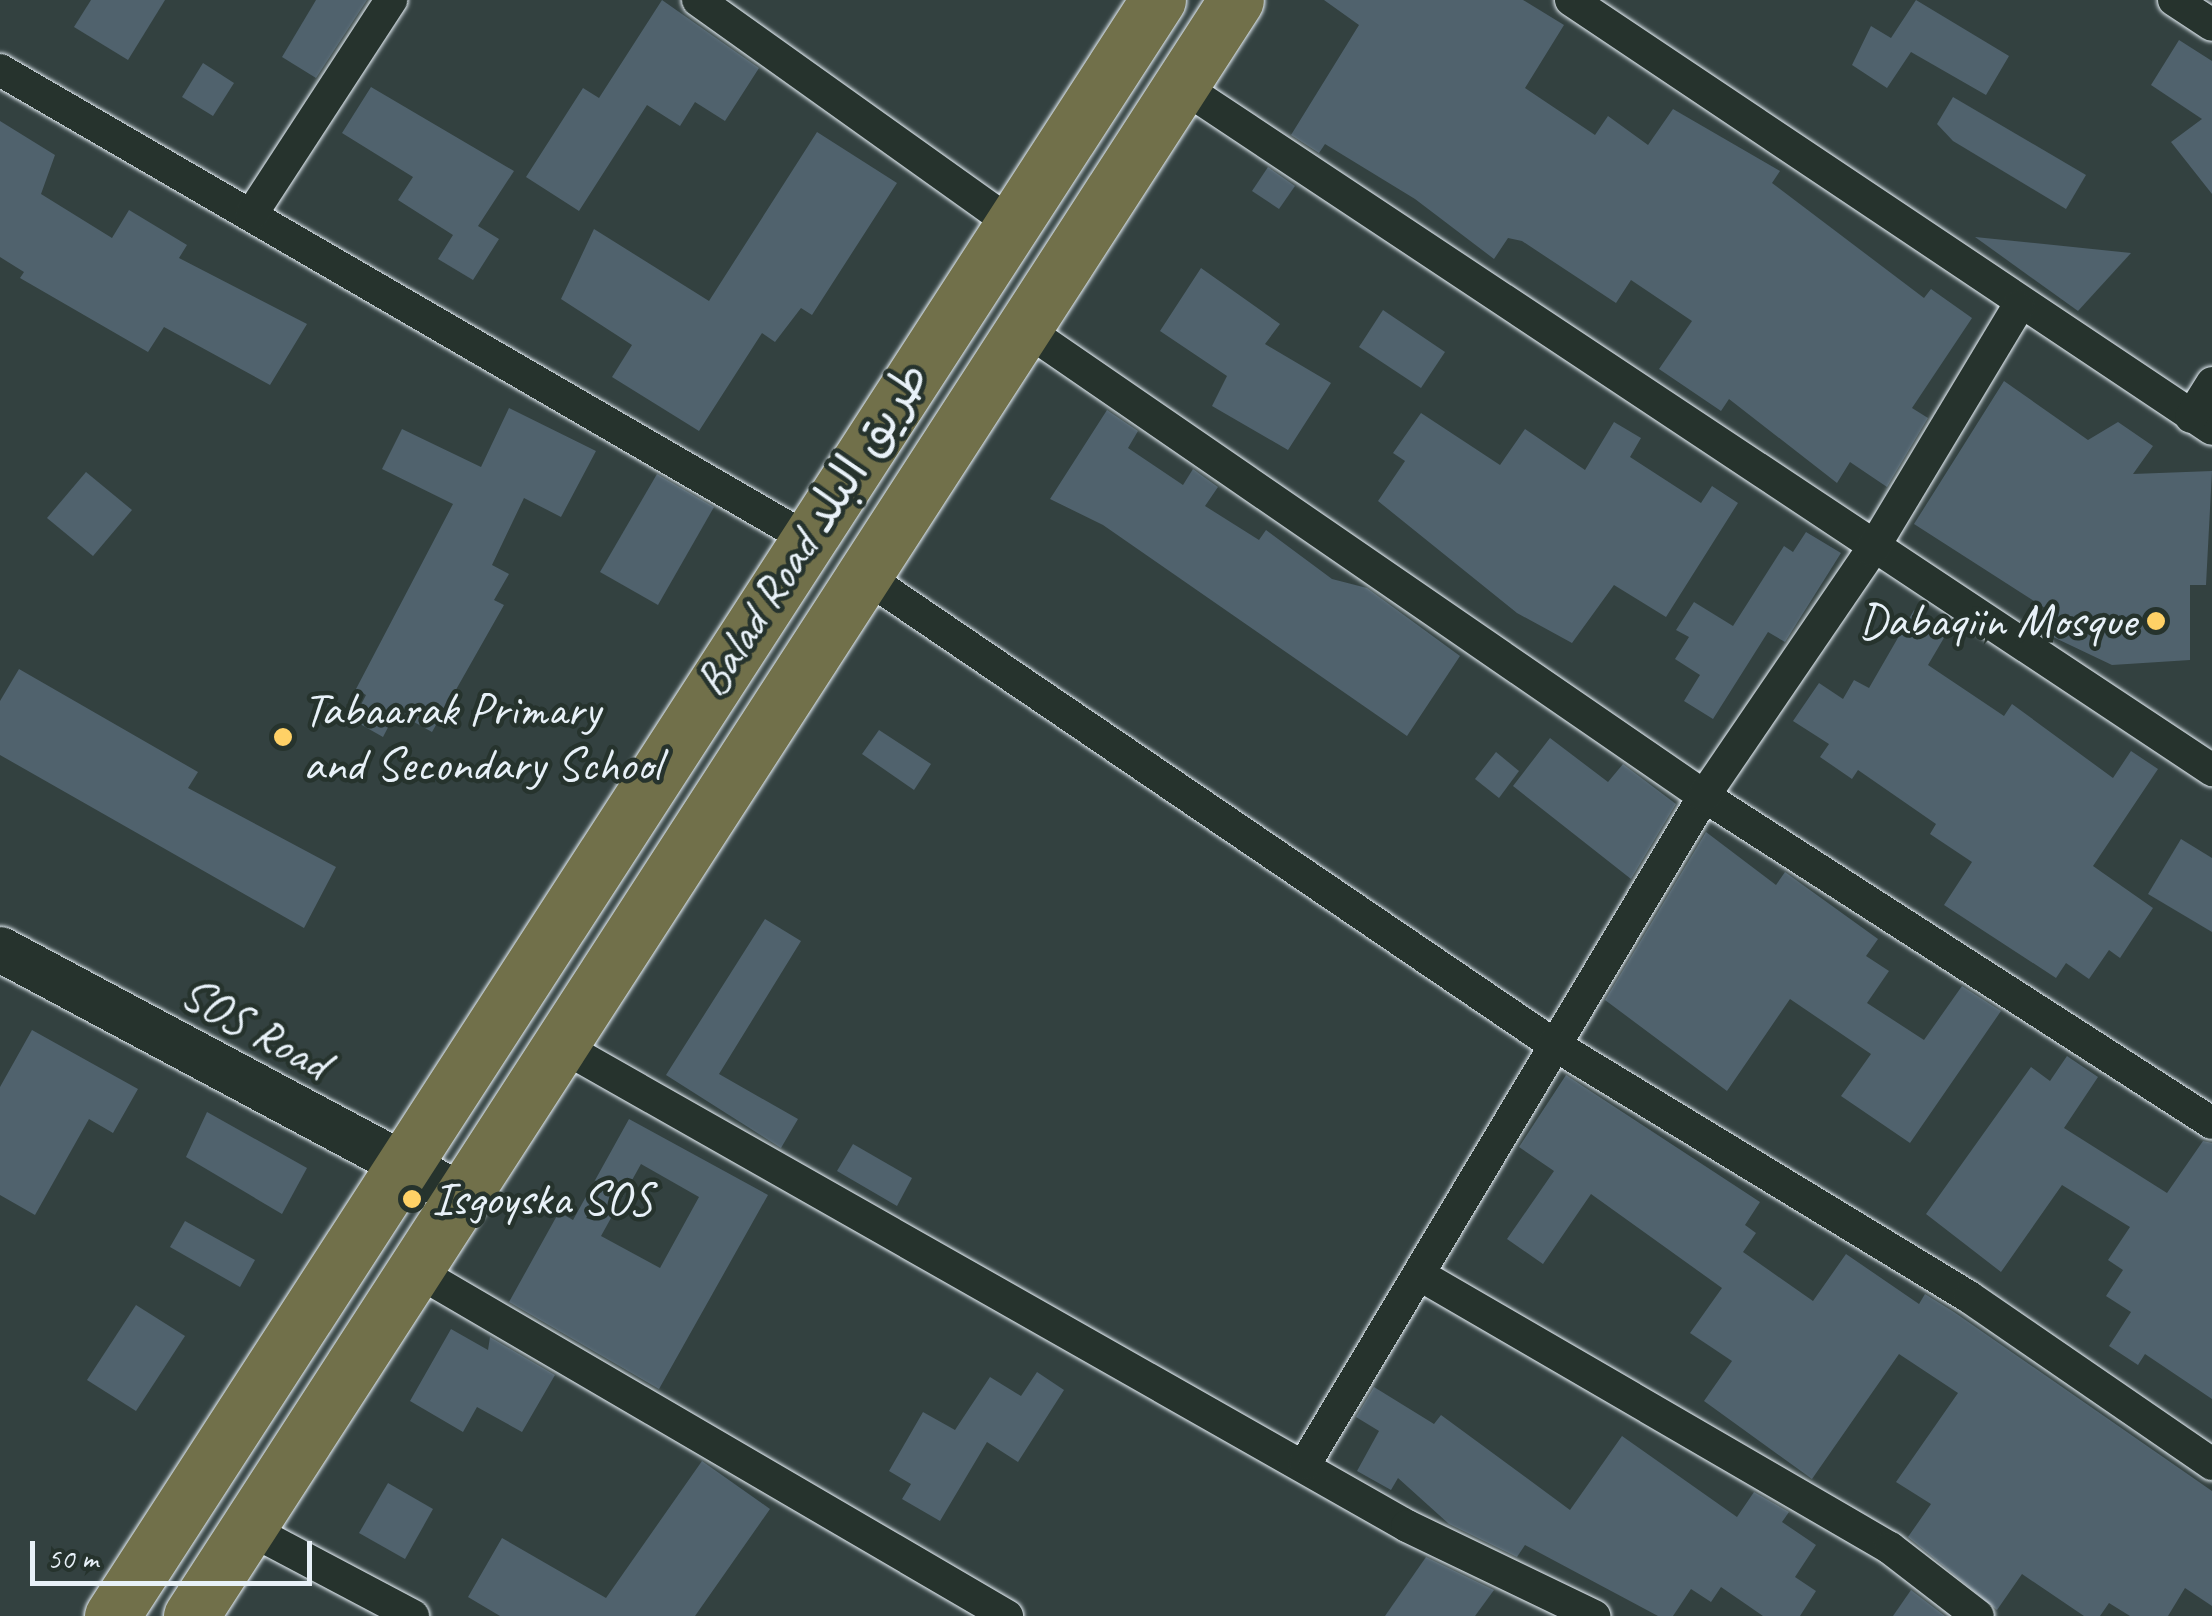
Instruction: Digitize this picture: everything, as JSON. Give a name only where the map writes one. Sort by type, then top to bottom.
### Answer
[{"type":"highway","name":"Balad Road طريق البلد","points":[[112,1616],[806,538],[1158,0]]},
{"type":"highway","name":"Balad Road طريق البلد","points":[[191,1616],[1236,0]]},
{"type":"street","points":[[251,215],[391,0]]},
{"type":"street","points":[[698,0],[1012,224]]},
{"type":"street","points":[[1571,0],[2018,307],[2201,423],[2212,383]]},
{"type":"street","points":[[2174,0],[2212,25]]},
{"type":"street","points":[[0,70],[806,538]]},
{"type":"street","points":[[1180,84],[1872,550],[2212,770]]},
{"type":"street","points":[[1305,1464],[1704,796],[1872,550],[2018,307]]},
{"type":"street","points":[[1025,329],[1704,796],[2212,1122]]},
{"type":"street","points":[[863,575],[1553,1044],[1968,1297],[2212,1464]]},
{"type":"street","name":"SOS Road","points":[[0,949],[461,1196]]},
{"type":"street","points":[[558,1044],[1305,1464],[1407,1526],[1594,1616]]},
{"type":"street","points":[[413,1270],[1007,1616]]},
{"type":"street","points":[[1420,1275],[1890,1548],[1978,1616]]},
{"type":"street","points":[[247,1528],[413,1616]]},
{"type":"building","points":[[91,0],[165,0],[128,60],[74,27]]},
{"type":"building","points":[[316,0],[367,0],[316,78],[282,57]]},
{"type":"building","points":[[662,0],[759,68],[725,121],[695,102],[680,126],[647,105],[579,211],[526,177],[583,88],[599,98]]},
{"type":"building","points":[[1324,0],[1523,0],[1564,25],[1525,88],[1595,135],[1608,116],[1648,145],[1673,109],[1780,171],[1772,183],[1924,298],[1931,289],[1972,318],[1912,408],[1928,418],[1887,487],[1850,462],[1837,483],[1729,399],[1721,411],[1659,369],[1692,321],[1631,280],[1616,303],[1522,241],[1508,238],[1494,259],[1415,199],[1325,144],[1319,153],[1291,135],[1359,25]]},
{"type":"building","points":[[1916,0],[2009,56],[1986,95],[1911,52],[1887,88],[1852,65],[1871,26],[1891,38]]},
{"type":"building","points":[[2179,40],[2212,61],[2212,194],[2171,142],[2202,119],[2151,85]]},
{"type":"building","points":[[203,63],[234,83],[213,116],[182,97]]},
{"type":"building","points":[[371,87],[514,171],[478,226],[499,239],[473,280],[438,259],[453,235],[398,200],[413,177],[342,133]]},
{"type":"building","points":[[1953,97],[2086,175],[2066,209],[1953,141],[1937,124]]},
{"type":"building","points":[[0,121],[55,155],[41,194],[112,238],[129,210],[187,245],[179,258],[307,324],[270,385],[164,327],[148,352],[20,278],[24,272],[0,257]]},
{"type":"building","points":[[817,132],[897,183],[812,315],[801,308],[775,342],[762,333],[699,431],[612,377],[632,345],[561,299],[594,229],[709,301]]},
{"type":"building","points":[[1268,167],[1295,186],[1279,209],[1252,191]]},
{"type":"building","points":[[1975,237],[2131,253],[2078,311]]},
{"type":"building","points":[[1201,268],[1280,324],[1265,344],[1331,383],[1288,450],[1212,406],[1227,376],[1160,331]]},
{"type":"building","points":[[1383,310],[1445,352],[1421,388],[1359,347]]},
{"type":"building","points":[[2004,381],[2088,440],[2118,422],[2153,446],[2133,474],[2212,471],[2206,585],[2190,585],[2190,660],[2112,665],[2051,636],[2059,617],[1914,524]]},
{"type":"building","points":[[509,408],[596,451],[561,517],[524,498],[492,565],[509,574],[494,600],[504,605],[432,732],[396,712],[383,737],[353,720],[366,695],[356,689],[453,504],[382,469],[402,429],[481,467]]},
{"type":"building","points":[[1107,410],[1138,431],[1128,448],[1183,485],[1193,469],[1218,487],[1205,506],[1259,540],[1266,530],[1332,579],[1367,588],[1460,656],[1407,736],[1103,525],[1050,499]]},
{"type":"building","points":[[1421,413],[1500,465],[1525,429],[1585,470],[1614,422],[1641,438],[1630,457],[1701,503],[1712,486],[1738,503],[1666,617],[1614,585],[1572,643],[1517,613],[1378,501],[1405,461],[1393,453]]},
{"type":"building","points":[[86,472],[132,510],[93,556],[47,518]]},
{"type":"building","points":[[657,474],[714,507],[658,605],[600,572]]},
{"type":"building","points":[[1806,532],[1841,553],[1785,642],[1768,632],[1713,719],[1684,701],[1700,675],[1675,659],[1689,637],[1676,630],[1694,602],[1733,626],[1784,546],[1793,552]]},
{"type":"building","points":[[1914,610],[1948,631],[1928,665],[2004,716],[2012,704],[2113,778],[2131,751],[2158,769],[2093,866],[2153,908],[2120,958],[2109,950],[2089,979],[2066,963],[2056,978],[1944,905],[1972,862],[1930,834],[1936,824],[1858,770],[1852,779],[1820,757],[1829,744],[1793,721],[1819,683],[1843,699],[1854,680],[1869,688]]},
{"type":"building","points":[[19,669],[198,772],[188,788],[336,867],[304,928],[0,755],[0,701]]},
{"type":"building","points":[[879,730],[931,764],[914,790],[862,754]]},
{"type":"building","points":[[1550,738],[1608,782],[1623,764],[1676,804],[1631,879],[1513,786]]},
{"type":"building","points":[[1496,752],[1519,771],[1499,798],[1475,779]]},
{"type":"building","points":[[1706,832],[1776,885],[1785,872],[1878,939],[1866,956],[1889,971],[1867,1003],[1924,1040],[1962,986],[2001,1011],[1910,1143],[1841,1096],[1871,1054],[1790,999],[1727,1091],[1605,1000]]},
{"type":"building","points":[[2181,839],[2212,858],[2212,932],[2148,894]]},
{"type":"building","points":[[765,919],[801,941],[719,1074],[798,1119],[781,1148],[666,1075]]},
{"type":"building","points":[[32,1030],[138,1089],[113,1133],[89,1119],[35,1215],[0,1195],[0,1087]]},
{"type":"building","points":[[2067,1056],[2098,1077],[2064,1128],[2167,1193],[2203,1141],[2212,1143],[2212,1399],[2145,1354],[2138,1365],[2109,1346],[2131,1312],[2106,1296],[2123,1270],[2108,1260],[2130,1227],[2062,1185],[2001,1272],[1926,1214],[2031,1067],[2050,1081]]},
{"type":"building","points":[[1566,1075],[1760,1202],[1745,1225],[1756,1233],[1743,1252],[1813,1301],[1846,1254],[1919,1304],[1925,1294],[1954,1312],[2212,1491],[2212,1606],[2185,1588],[2168,1616],[2130,1616],[2109,1603],[2100,1616],[2084,1616],[2022,1574],[1997,1610],[1908,1537],[1931,1504],[1896,1482],[1958,1393],[1899,1354],[1812,1479],[1704,1401],[1732,1361],[1690,1333],[1722,1288],[1591,1194],[1543,1264],[1507,1239],[1554,1171],[1519,1147]]},
{"type":"building","points":[[207,1112],[307,1168],[282,1214],[186,1157]]},
{"type":"building","points":[[629,1119],[768,1195],[659,1389],[509,1302],[559,1212],[573,1220]],"holes":[[[641,1164],[699,1197],[660,1268],[601,1236]]]},
{"type":"building","points":[[853,1144],[912,1178],[897,1206],[837,1171]]},
{"type":"building","points":[[185,1221],[255,1260],[240,1287],[170,1247]]},
{"type":"building","points":[[136,1305],[185,1336],[136,1411],[87,1380]]},
{"type":"building","points":[[451,1329],[488,1350],[490,1337],[555,1375],[522,1432],[477,1407],[463,1432],[410,1401]]},
{"type":"building","points":[[1037,1372],[1064,1390],[1018,1462],[987,1442],[940,1521],[902,1499],[911,1484],[889,1471],[923,1412],[955,1430],[990,1377],[1021,1396]]},
{"type":"building","points":[[1374,1387],[1434,1424],[1441,1415],[1570,1510],[1622,1436],[1737,1517],[1754,1492],[1789,1512],[1782,1522],[1816,1545],[1795,1577],[1816,1591],[1800,1616],[1763,1616],[1721,1587],[1711,1602],[1691,1589],[1673,1616],[1658,1616],[1525,1545],[1517,1557],[1449,1524],[1398,1478],[1391,1490],[1357,1471],[1379,1431],[1356,1417]]},
{"type":"building","points":[[702,1461],[770,1509],[695,1616],[500,1616],[468,1597],[502,1538],[606,1598]]},
{"type":"building","points":[[388,1483],[433,1509],[405,1559],[359,1533]]},
{"type":"building","points":[[1426,1557],[1494,1590],[1475,1616],[1385,1616]]},
{"type":"building","points":[[1911,1590],[1945,1616],[1893,1616]]},
{"type":"place","name":"Dabaqiin Mosque","points":[[2156,621]]},
{"type":"place","name":"Tabaarak Primary and Secondary School","points":[[283,737]]},
{"type":"place","name":"Isgoyska SOS","points":[[412,1199]]}]
